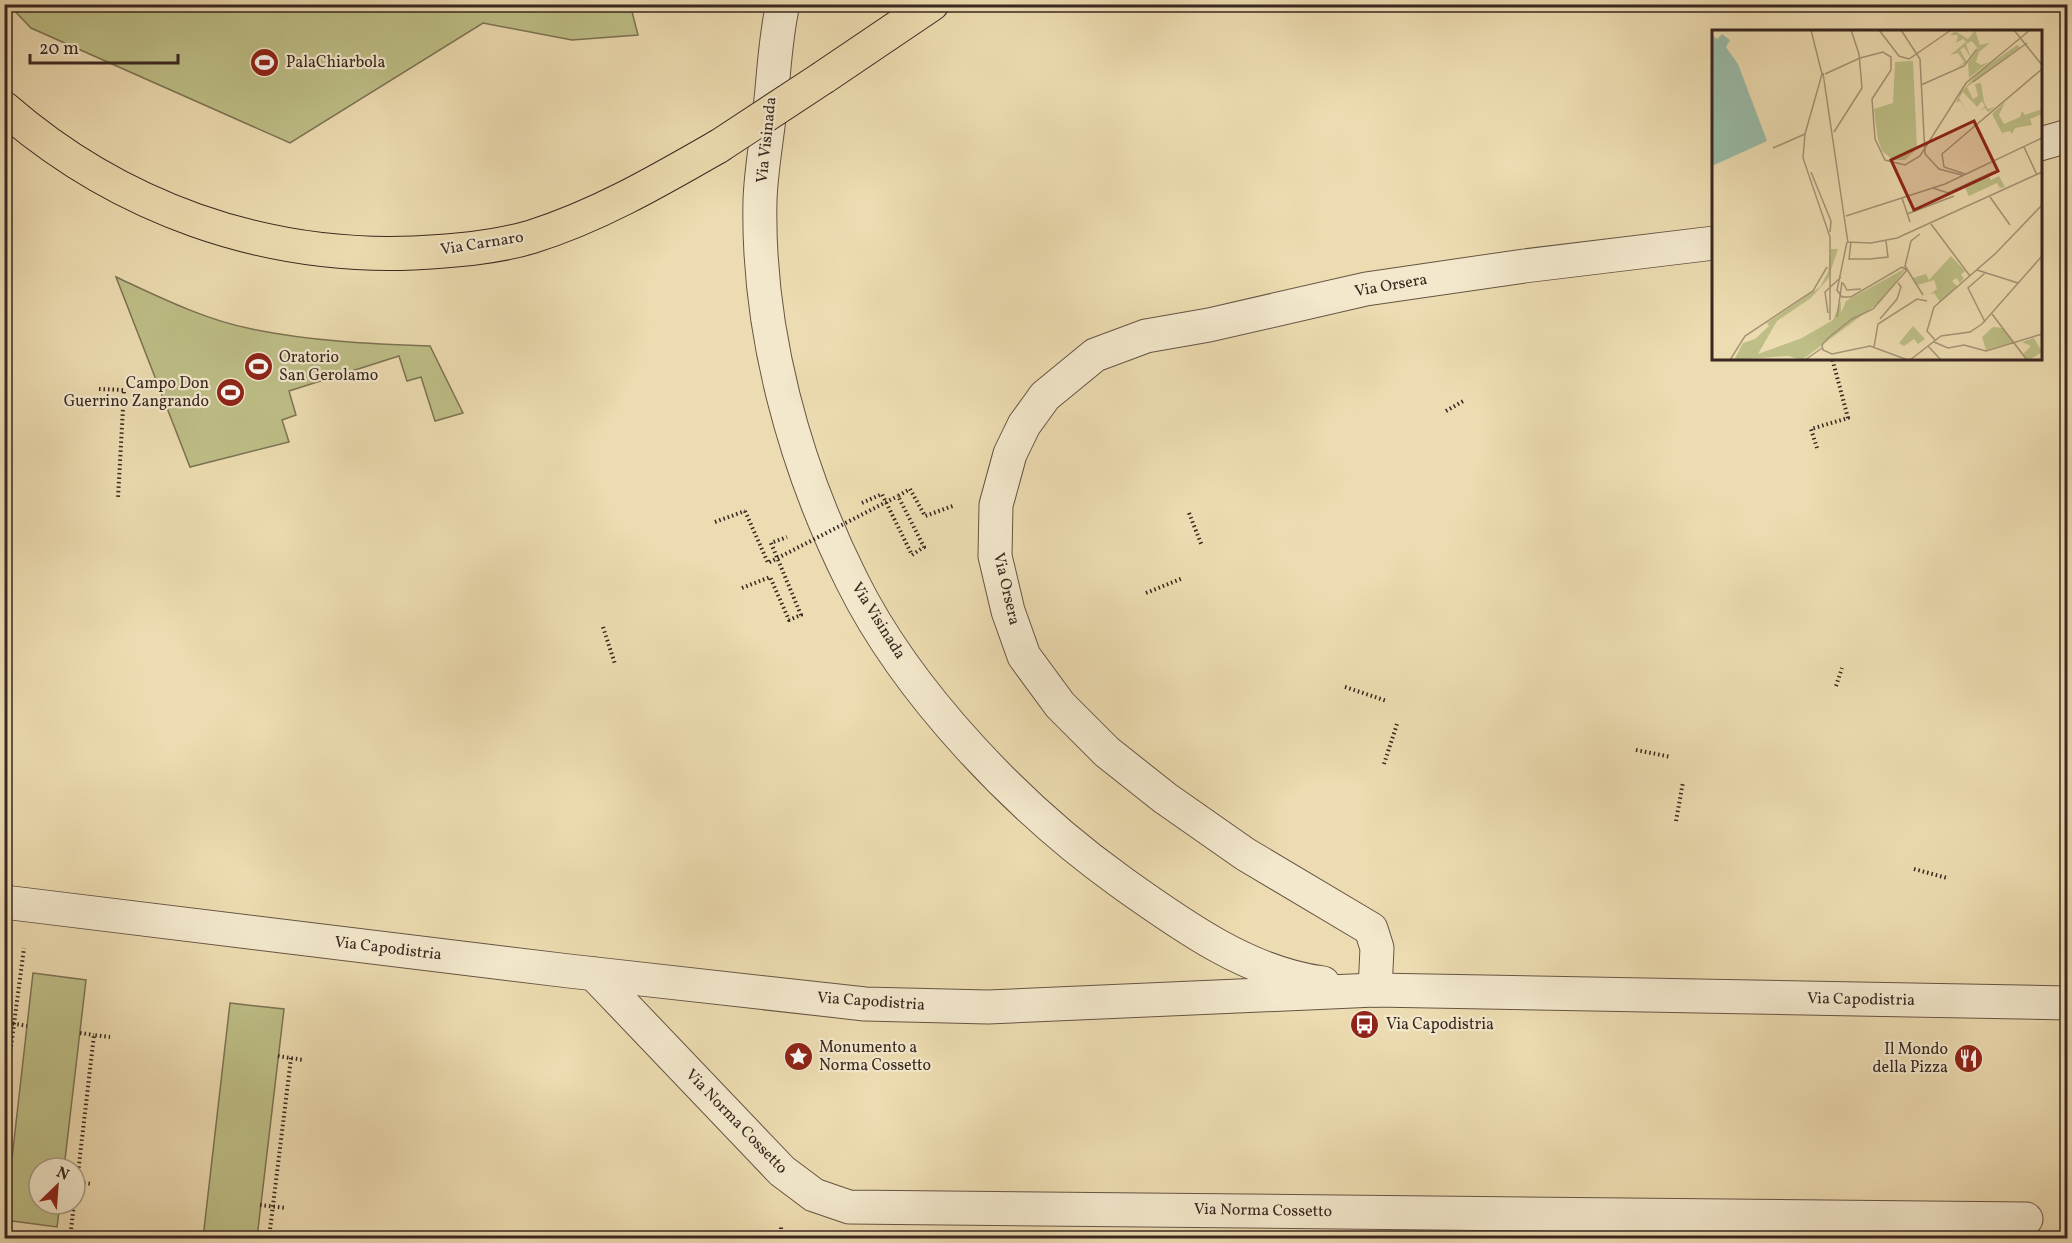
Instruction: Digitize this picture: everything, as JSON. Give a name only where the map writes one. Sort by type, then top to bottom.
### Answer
[{"type":"main road","name":"Via Carnaro","points":[[4,108],[41,140],[106,180],[177,214],[250,238],[328,251],[394,254],[457,251],[530,237],[623,201],[719,146],[932,4]]},
{"type":"street","name":"Via Visinada","points":[[783,4],[760,199],[762,265],[770,333],[791,422],[820,507],[853,582],[896,653],[937,709],[1009,787],[1088,858],[1164,912],[1247,960],[1311,982],[1375,990]]},
{"type":"street","points":[[2042,143],[2067,136]]},
{"type":"street","name":"Via Orsera","points":[[1375,990],[1377,948],[1371,929],[1245,854],[1165,798],[1107,752],[1060,705],[1024,656],[1008,611],[995,556],[996,505],[1010,454],[1024,425],[1045,396],[1095,355],[1146,336],[1209,325],[1366,289],[1524,266],[1712,243]]},
{"type":"street","name":"Via Capodistria","points":[[4,902],[594,974],[865,1004],[987,1007],[1375,990],[2067,1003]]},
{"type":"street","name":"Via Norma Cossetto","points":[[594,974],[782,1171],[814,1195],[849,1207],[2026,1219]]},
{"type":"path","points":[[1817,448],[1811,429],[1848,418],[1833,360]]},
{"type":"path","points":[[99,389],[124,390],[118,498]]},
{"type":"path","points":[[1446,411],[1465,400]]},
{"type":"path","points":[[715,522],[745,511],[768,563],[910,489],[925,516]]},
{"type":"path","points":[[857,505],[882,494],[912,555],[924,547],[898,496]]},
{"type":"path","points":[[1189,513],[1202,546]]},
{"type":"path","points":[[742,588],[770,577],[789,620],[801,615],[771,543]]},
{"type":"path","points":[[1146,592],[1183,578]]},
{"type":"path","points":[[603,627],[615,664]]},
{"type":"path","points":[[1836,687],[1842,668]]},
{"type":"path","points":[[1345,687],[1387,701]]},
{"type":"path","points":[[1384,764],[1397,724]]},
{"type":"path","points":[[1636,750],[1671,757]]},
{"type":"path","points":[[1676,820],[1683,782]]},
{"type":"path","points":[[1914,869],[1947,878]]},
{"type":"path","points":[[4,1100],[25,942]]},
{"type":"path","points":[[4,1022],[27,1026]]},
{"type":"path","points":[[80,1033],[110,1037]]},
{"type":"path","points":[[79,1156],[94,1035]]},
{"type":"path","points":[[278,1056],[303,1060]]},
{"type":"path","points":[[269,1239],[291,1058]]},
{"type":"path","points":[[87,1183],[92,1184]]},
{"type":"path","points":[[260,1205],[286,1208]]},
{"type":"path","points":[[70,1239],[73,1216]]},
{"type":"green space","name":"PalaChiarbola","points":[[630,4],[638,35],[572,40],[483,23],[290,143],[31,28],[9,5]]},
{"type":"green space","name":"Oratorio San Gerolamo","points":[[116,277],[200,314],[252,329],[341,341],[430,346],[463,413],[435,421],[421,377],[407,381],[399,356],[289,391],[296,415],[282,420],[289,442],[190,467]]},
{"type":"green space","points":[[33,973],[86,980],[65,1156],[27,1156],[27,1216],[58,1216],[57,1227],[5,1220]]},
{"type":"green space","points":[[230,1003],[284,1009],[257,1238],[203,1238]]},
{"type":"place","name":"PalaChiarbola","points":[[265,63]]},
{"type":"place","name":"Oratorio San Gerolamo","points":[[258,367]]},
{"type":"place","name":"Campo Don Guerrino Zangrando","points":[[230,393]]},
{"type":"place","name":"Via Capodistria","points":[[1365,1025]]},
{"type":"place","name":"Monumento a Norma Cossetto","points":[[798,1057]]},
{"type":"place","name":"Il Mondo della Pizza","points":[[1969,1059]]}]
